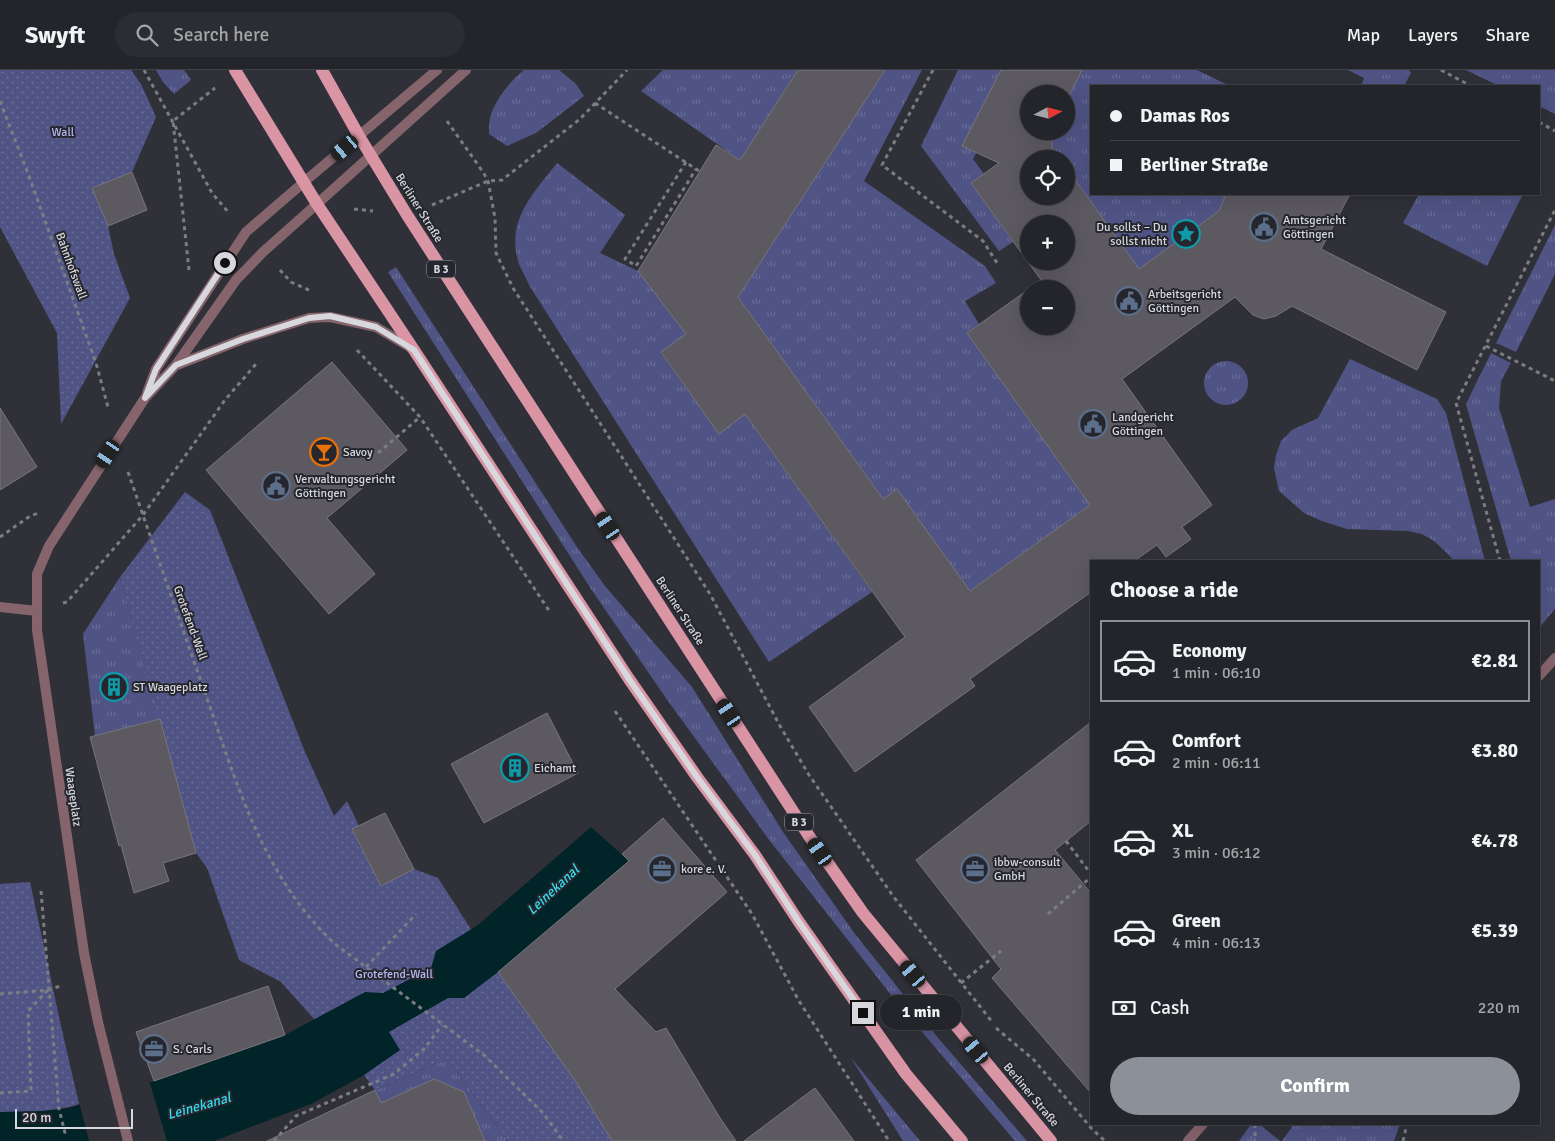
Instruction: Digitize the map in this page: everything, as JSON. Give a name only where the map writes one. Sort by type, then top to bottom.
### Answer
[{"type":"main road","name":"Berliner Straße","points":[[322,70],[371,156],[513,380],[809,836],[863,913],[1051,1141]]},
{"type":"main road","points":[[236,71],[317,204],[629,679],[697,777],[755,855],[799,922],[906,1074],[962,1141]]},
{"type":"street","points":[[145,398],[156,369],[246,232],[437,70]]},
{"type":"street","points":[[118,440],[145,398],[176,365],[236,280],[263,252],[466,70]]},
{"type":"street","points":[[176,365],[252,336],[309,318],[330,316],[376,327],[414,350]]},
{"type":"street","name":"Waageplatz","points":[[118,440],[49,546],[37,574],[37,630],[84,953],[98,1022],[128,1141]]},
{"type":"street","points":[[0,607],[37,611]]},
{"type":"street","points":[[1540,675],[1555,658]]},
{"type":"street","points":[[1188,1141],[1202,1125]]},
{"type":"path","points":[[144,70],[212,193],[246,232]]},
{"type":"path","points":[[488,181],[502,180],[580,119],[627,70]]},
{"type":"path","points":[[933,70],[882,165],[983,241],[1000,266]]},
{"type":"path","points":[[1441,70],[1469,85]]},
{"type":"path","points":[[173,121],[236,71]]},
{"type":"path","points":[[432,100],[488,181],[495,218],[496,253],[514,288],[710,594],[780,726],[809,775],[893,896],[997,1029],[1034,1060],[1091,1128],[1105,1141]]},
{"type":"path","name":"Bahnhofswall","points":[[0,101],[29,176],[92,354],[118,440]]},
{"type":"path","points":[[595,103],[686,162],[698,170],[636,266],[625,259],[686,162]]},
{"type":"path","points":[[173,121],[194,311]]},
{"type":"path","points":[[1540,123],[1555,131]]},
{"type":"path","points":[[1500,560],[1456,403],[1555,210]]},
{"type":"path","points":[[263,252],[291,282],[318,294]]},
{"type":"path","points":[[353,346],[420,417],[552,615]]},
{"type":"path","points":[[1486,346],[1555,381]]},
{"type":"path","points":[[37,611],[67,602],[143,515],[225,400],[252,367],[260,361]]},
{"type":"path","points":[[378,453],[420,417]]},
{"type":"path","name":"Grotefend-Wall","points":[[126,465],[251,820],[264,848],[297,903],[317,927],[335,944],[484,1056],[544,1114],[563,1141]]},
{"type":"path","points":[[612,706],[752,914],[799,1001],[889,1141]]},
{"type":"path","points":[[1066,841],[1090,875]]},
{"type":"path","points":[[1048,914],[1090,877]]},
{"type":"path","points":[[41,891],[59,1109],[66,1136]]},
{"type":"path","points":[[366,967],[416,914]]},
{"type":"path","points":[[961,983],[1001,951]]},
{"type":"path","points":[[0,994],[49,990]]},
{"type":"path","points":[[0,1092],[31,1091],[28,1011],[49,990]]},
{"type":"path","points":[[274,1141],[296,1116],[394,1074],[424,1049],[442,1025]]},
{"type":"path","points":[[1255,1125],[1255,1141]]},
{"type":"path","points":[[1403,1141],[1407,1125]]},
{"type":"green space","name":"Wall","points":[[0,70],[131,70],[141,84],[156,117],[132,172],[92,188],[108,226],[114,254],[130,298],[61,424],[57,333],[0,227]]},
{"type":"green space","points":[[156,70],[184,70],[191,80],[174,94],[163,82]]},
{"type":"green space","points":[[524,70],[559,70],[576,84],[584,96],[536,133],[507,146],[489,134],[490,118],[503,92]]},
{"type":"green space","points":[[663,70],[798,70],[740,160],[641,91]]},
{"type":"green space","points":[[885,70],[922,70],[864,181],[985,266],[996,283],[965,301],[979,324],[967,333],[1090,505],[970,591],[896,490],[883,499],[738,297]]},
{"type":"green space","points":[[958,70],[1001,70],[963,146],[976,153],[973,159],[984,174],[971,183],[1013,242],[999,251],[921,146]]},
{"type":"green space","points":[[1082,70],[1197,70],[1228,85],[1090,85],[1090,195],[1226,195],[1219,211],[1139,269],[1075,180],[1075,150],[1054,150],[1047,141],[1075,140],[1074,85]]},
{"type":"green space","points":[[1348,70],[1409,70],[1411,73],[1405,85],[1361,85],[1364,78]]},
{"type":"green space","points":[[1466,70],[1555,70],[1555,114],[1540,106],[1540,85],[1497,85]]},
{"type":"green space","points":[[557,163],[625,215],[600,253],[638,271],[686,334],[661,353],[719,433],[745,414],[872,592],[769,662],[529,285],[519,264],[516,234],[519,221],[531,197]]},
{"type":"green space","points":[[1418,195],[1522,195],[1487,266],[1403,223]]},
{"type":"green space","points":[[1555,225],[1555,274],[1516,352],[1496,343]]},
{"type":"green space","points":[[396,267],[577,547],[605,586],[692,687],[783,832],[855,934],[939,1039],[1027,1141],[1015,1141],[899,1005],[770,841],[668,701],[593,592],[388,272]]},
{"type":"green space","points":[[1491,353],[1511,363],[1501,381],[1499,408],[1530,507],[1555,499],[1555,609],[1540,627],[1540,560],[1511,560],[1466,404]]},
{"type":"green space","points":[[1350,359],[1437,399],[1446,413],[1485,560],[1453,560],[1434,541],[1422,534],[1408,531],[1347,529],[1304,513],[1279,491],[1274,468],[1281,441],[1292,430],[1318,418]]},
{"type":"green space","points":[[1230,361],[1242,367],[1247,374],[1247,392],[1242,399],[1235,404],[1222,405],[1214,402],[1207,395],[1204,379],[1207,371],[1214,364]]},
{"type":"green space","name":"Grotefend-Wall","points":[[185,492],[210,510],[305,752],[334,816],[347,801],[359,826],[352,830],[381,886],[414,869],[438,878],[503,979],[576,1082],[609,1136],[622,1141],[508,1141],[447,1059],[375,1090],[364,1075],[281,982],[239,960],[207,868],[196,853],[120,577]]},
{"type":"green space","points":[[120,577],[160,719],[95,736],[83,634]]},
{"type":"green space","points":[[30,882],[79,1104],[50,1110],[0,1112],[0,884]]},
{"type":"green space","points":[[851,1058],[920,1141],[903,1141]]},
{"type":"green space","points":[[447,1059],[508,1141],[485,1141],[464,1092],[381,1103],[375,1090]]},
{"type":"green space","points":[[1250,1125],[1260,1125],[1280,1141],[1239,1141]]},
{"type":"green space","points":[[1293,1125],[1400,1125],[1394,1141],[1282,1141]]},
{"type":"water","name":"Leinekanal","points":[[591,827],[629,861],[558,923],[464,998],[448,998],[389,1032],[400,1050],[364,1075],[311,1104],[214,1141],[0,1141],[0,1112],[69,1108],[154,1081],[285,1035],[365,992],[383,993],[431,968],[436,951],[478,925]]},
{"type":"pier","points":[[149,1080],[167,1141],[89,1141],[79,1102]]},
{"type":"building","name":"Landgericht Göttingen","points":[[798,70],[885,70],[738,297],[883,499],[897,489],[970,591],[1090,505],[967,333],[1020,295],[1020,335],[1075,335],[1075,280],[1041,280],[1034,270],[1075,270],[1075,215],[1020,215],[1020,251],[971,183],[999,163],[962,146],[1001,70],[1082,70],[1074,85],[1020,85],[1020,140],[1052,140],[1054,150],[1020,150],[1020,205],[1075,205],[1075,180],[1139,269],[1219,211],[1226,195],[1349,195],[1321,249],[1446,312],[1417,370],[1292,306],[1276,316],[1264,319],[1253,315],[1235,297],[1122,379],[1212,505],[1182,527],[1191,539],[1166,557],[1157,545],[1135,560],[1090,560],[1090,593],[970,679],[975,686],[855,772],[809,707],[905,637],[745,414],[719,434],[661,352],[686,334],[638,271],[716,145],[740,160]]},
{"type":"building","points":[[132,172],[147,210],[108,226],[92,188]]},
{"type":"building","name":"Verwaltungsgericht Göttingen","points":[[332,362],[407,450],[327,518],[375,574],[329,614],[206,470]]},
{"type":"building","points":[[0,408],[37,467],[0,490]]},
{"type":"building","name":"Eichamt","points":[[547,713],[578,773],[484,823],[451,764]]},
{"type":"building","points":[[160,719],[196,853],[163,863],[169,881],[134,893],[121,845],[119,846],[90,737]]},
{"type":"building","points":[[1090,723],[1090,822],[1055,850],[1090,892],[1090,1092],[992,978],[1001,969],[916,860]]},
{"type":"building","points":[[385,813],[414,869],[381,886],[352,829]]},
{"type":"building","points":[[663,818],[727,892],[615,989],[656,1032],[666,1028],[736,1141],[612,1141],[576,1082],[498,972],[629,861],[622,854]]},
{"type":"building","points":[[268,986],[285,1035],[154,1081],[136,1032]]},
{"type":"building","points":[[434,1079],[464,1092],[485,1141],[267,1141],[375,1090],[381,1103]]},
{"type":"building","points":[[815,1088],[854,1141],[744,1141],[792,1105]]},
{"type":"place","name":"Amtsgericht Göttingen","points":[[1264,227]]},
{"type":"place","name":"Du sollst – Du sollst nicht","points":[[1186,234]]},
{"type":"place","name":"Arbeitsgericht Göttingen","points":[[1129,301]]},
{"type":"place","name":"Landgericht Göttingen","points":[[1093,424]]},
{"type":"place","name":"Savoy","points":[[324,452]]},
{"type":"place","name":"Verwaltungsgericht Göttingen","points":[[276,486]]},
{"type":"place","name":"ST Waageplatz","points":[[114,687]]},
{"type":"place","name":"Eichamt","points":[[515,768]]},
{"type":"place","name":"kore e. V.","points":[[662,869]]},
{"type":"place","name":"ibbw-consult GmbH","points":[[975,869]]},
{"type":"place","name":"S. Carls","points":[[154,1049]]},
{"type":"route","points":[[225,263],[156,369],[145,398],[176,365],[243,339],[309,318],[330,316],[376,327],[414,350],[629,679],[697,777],[755,855],[863,1013]]}]
